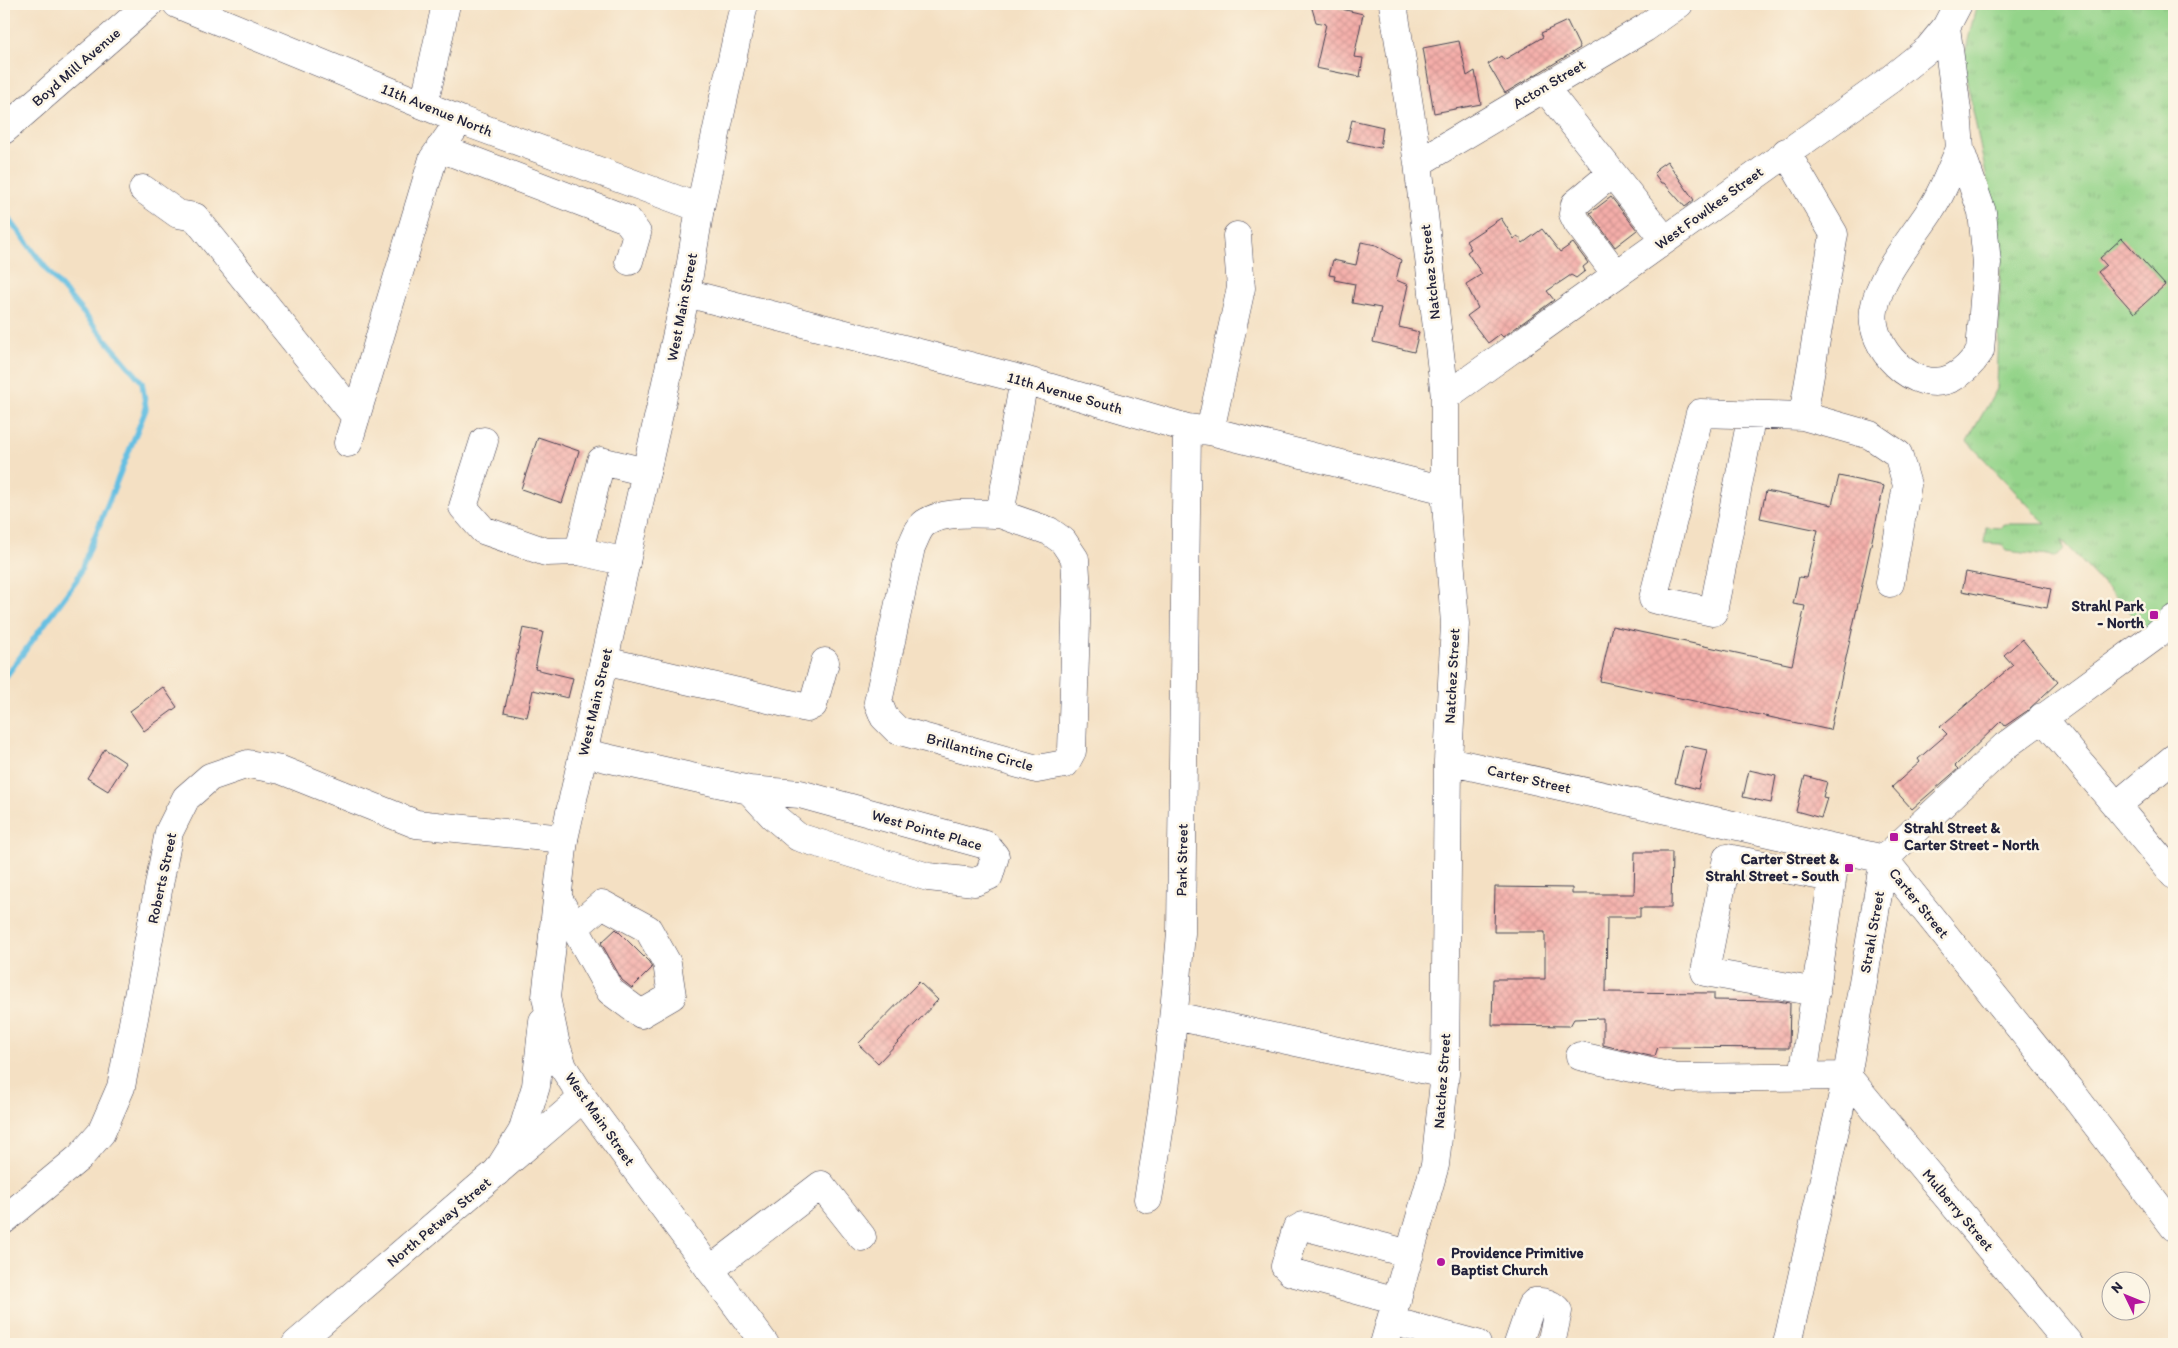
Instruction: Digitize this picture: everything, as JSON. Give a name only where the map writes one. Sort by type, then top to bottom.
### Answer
[{"type":"street","name":"Boyd Mill Avenue","points":[[4,130],[149,4]]},
{"type":"street","name":"11th Avenue North","points":[[177,4],[460,120],[700,208]]},
{"type":"street","points":[[424,105],[446,4]]},
{"type":"street","name":"West Main Street","points":[[744,4],[700,208],[686,293],[564,839],[546,997],[561,1060],[583,1098],[765,1344]]},
{"type":"street","name":"Natchez Street","points":[[1391,1322],[1435,1164],[1445,1074],[1448,761],[1455,624],[1445,490],[1445,397],[1418,163],[1393,4]]},
{"type":"street","name":"Acton Street","points":[[1418,163],[1644,28],[1680,4]]},
{"type":"street","points":[[1952,15],[1960,149],[1982,212],[1987,263],[1980,352],[1971,364],[1952,378],[1931,381],[1912,376],[1896,365],[1883,348],[1876,333],[1874,311],[1883,282],[1934,205],[1960,149]]},
{"type":"street","name":"West Fowlkes Street","points":[[1445,397],[1888,81],[1928,49],[1952,15]]},
{"type":"street","points":[[1544,87],[1665,240]]},
{"type":"street","points":[[348,443],[433,159],[460,120]]},
{"type":"street","points":[[440,148],[626,219],[637,233],[630,261]]},
{"type":"street","points":[[1786,152],[1834,234],[1803,416]]},
{"type":"street","points":[[1611,174],[1575,204],[1574,214],[1577,222],[1616,274]]},
{"type":"street","points":[[143,189],[178,214],[195,217],[356,417]]},
{"type":"street","name":"Park Street","points":[[1148,1198],[1159,1139],[1175,1016],[1180,933],[1199,430],[1241,288],[1237,236]]},
{"type":"street","name":"11th Avenue South","points":[[686,293],[1024,380],[1199,430],[1445,490]]},
{"type":"street","points":[[1000,514],[1024,380]]},
{"type":"street","points":[[1752,414],[1713,612],[1653,599],[1700,413],[1752,414],[1803,416],[1870,435],[1898,454],[1907,485],[1890,582]]},
{"type":"street","points":[[484,441],[463,507],[483,530],[546,552],[579,551],[626,562]]},
{"type":"street","points":[[579,551],[601,461],[646,472]]},
{"type":"street","name":"Brillantine Circle","points":[[950,514],[1000,514],[1049,531],[1063,541],[1075,560],[1077,592],[1072,751],[1065,764],[1037,768],[897,730],[884,717],[878,702],[911,547],[918,530],[926,522],[950,514]]},
{"type":"street","points":[[1884,859],[2005,746],[2042,717],[2154,637],[2174,619]]},
{"type":"street","points":[[604,661],[807,708],[813,705],[825,662]]},
{"type":"street","points":[[2042,717],[2174,875]]},
{"type":"street","name":"West Pointe Place","points":[[584,753],[749,790],[800,794],[986,845],[995,856],[989,876],[975,882],[928,877],[798,837],[773,816],[749,790]]},
{"type":"street","points":[[2116,806],[2174,758]]},
{"type":"street","name":"Carter Street","points":[[1448,761],[1884,859],[2076,1098],[2174,1227]]},
{"type":"street","name":"Roberts Street","points":[[4,1220],[80,1157],[101,1133],[121,1087],[169,832],[186,798],[210,777],[248,764],[281,770],[416,824],[564,839]]},
{"type":"street","points":[[1803,1077],[1837,848]]},
{"type":"street","points":[[1816,992],[1705,972],[1727,858],[1832,878]]},
{"type":"street","name":"Strahl Street","points":[[1787,1344],[1847,1076],[1884,859]]},
{"type":"street","points":[[558,898],[574,928]]},
{"type":"street","points":[[497,1172],[522,1132],[536,1086],[546,997]]},
{"type":"street","points":[[1175,1016],[1445,1074]]},
{"type":"street","points":[[1580,1056],[1676,1078],[1847,1076]]},
{"type":"street","name":"Mulberry Street","points":[[1847,1076],[2068,1344]]},
{"type":"street","name":"North Petway Street","points":[[296,1344],[583,1098]]},
{"type":"street","points":[[710,1270],[821,1185],[862,1237]]},
{"type":"street","points":[[1410,1254],[1303,1226],[1296,1230],[1285,1266],[1291,1272],[1391,1322],[1477,1344]]},
{"type":"street","points":[[1518,1344],[1531,1306],[1535,1302],[1554,1306],[1558,1311],[1550,1344]]},
{"type":"green space","points":[[1980,4],[2174,4],[2174,618],[2154,637],[2061,540],[2063,549],[2055,557],[2007,551],[2001,544],[1984,543],[1986,527],[2002,528],[2004,524],[2046,524],[1967,441],[1997,389],[2001,248],[1963,62],[1974,15]]},
{"type":"building","points":[[1320,4],[1363,14],[1354,57],[1363,58],[1360,77],[1316,68],[1326,24],[1316,22],[1311,5],[1319,6]]},
{"type":"building","points":[[1567,21],[1580,48],[1505,93],[1488,64],[1501,56],[1504,60],[1543,37],[1541,33]]},
{"type":"building","points":[[1459,41],[1467,76],[1475,71],[1481,104],[1434,113],[1423,48]]},
{"type":"building","points":[[1352,120],[1383,127],[1380,148],[1347,141]]},
{"type":"building","points":[[1667,161],[1694,200],[1685,207],[1664,183],[1661,183],[1654,173],[1657,168]]},
{"type":"building","points":[[1611,197],[1637,230],[1615,247],[1590,213]]},
{"type":"building","points":[[1501,218],[1514,239],[1518,236],[1523,243],[1542,229],[1560,252],[1573,243],[1588,263],[1583,267],[1585,271],[1576,278],[1571,275],[1547,291],[1554,300],[1503,337],[1500,334],[1488,343],[1467,316],[1478,308],[1466,284],[1482,274],[1467,252],[1471,249],[1466,241]]},
{"type":"building","points":[[2122,238],[2165,285],[2134,313],[2098,272],[2106,265],[2100,258]]},
{"type":"building","points":[[1361,242],[1376,245],[1401,260],[1396,280],[1408,285],[1399,327],[1419,332],[1414,352],[1373,342],[1381,308],[1352,303],[1355,284],[1334,280],[1335,276],[1329,275],[1333,260],[1356,265]]},
{"type":"building","points":[[538,437],[579,451],[562,503],[521,489]]},
{"type":"building","points":[[1839,476],[1884,486],[1830,730],[1600,681],[1612,626],[1792,665],[1805,606],[1793,604],[1799,577],[1807,578],[1818,530],[1760,518],[1766,491],[1832,505]]},
{"type":"building","points":[[1966,572],[2051,589],[2047,608],[1962,591]]},
{"type":"building","points":[[523,628],[543,632],[535,669],[573,678],[568,698],[533,690],[527,717],[504,712]]},
{"type":"building","points":[[2022,639],[2058,682],[2027,711],[2005,726],[2001,721],[1955,766],[1958,769],[1912,809],[1892,787],[1920,762],[1918,759],[1947,734],[1940,727],[2013,665],[2004,655]]},
{"type":"building","points":[[163,687],[177,707],[144,731],[130,711]]},
{"type":"building","points":[[1684,745],[1707,750],[1698,789],[1675,783]]},
{"type":"building","points":[[105,749],[126,763],[108,791],[87,778]]},
{"type":"building","points":[[1749,770],[1776,776],[1771,803],[1743,797]]},
{"type":"building","points":[[1805,776],[1827,782],[1823,797],[1827,798],[1821,818],[1796,811]]},
{"type":"building","points":[[1635,852],[1672,852],[1671,908],[1640,908],[1640,917],[1607,917],[1606,992],[1714,993],[1714,1000],[1778,1001],[1790,1003],[1789,1048],[1658,1047],[1655,1056],[1650,1056],[1603,1045],[1603,1018],[1574,1019],[1570,1026],[1492,1025],[1493,979],[1545,979],[1545,932],[1494,932],[1495,887],[1572,888],[1572,894],[1634,894]]},
{"type":"building","points":[[616,929],[649,962],[652,968],[632,988],[622,980],[601,943]]},
{"type":"building","points":[[919,982],[938,1000],[878,1063],[858,1044]]},
{"type":"waterway","points":[[4,212],[51,275],[142,382],[146,409],[77,580],[4,679]]},
{"type":"place","name":"Strahl Park - North","points":[[2154,615]]},
{"type":"place","name":"Strahl Street & Carter Street - North","points":[[1894,837]]},
{"type":"place","name":"Carter Street & Strahl Street - South","points":[[1849,868]]},
{"type":"place","name":"Providence Primitive Baptist Church","points":[[1441,1262]]}]
